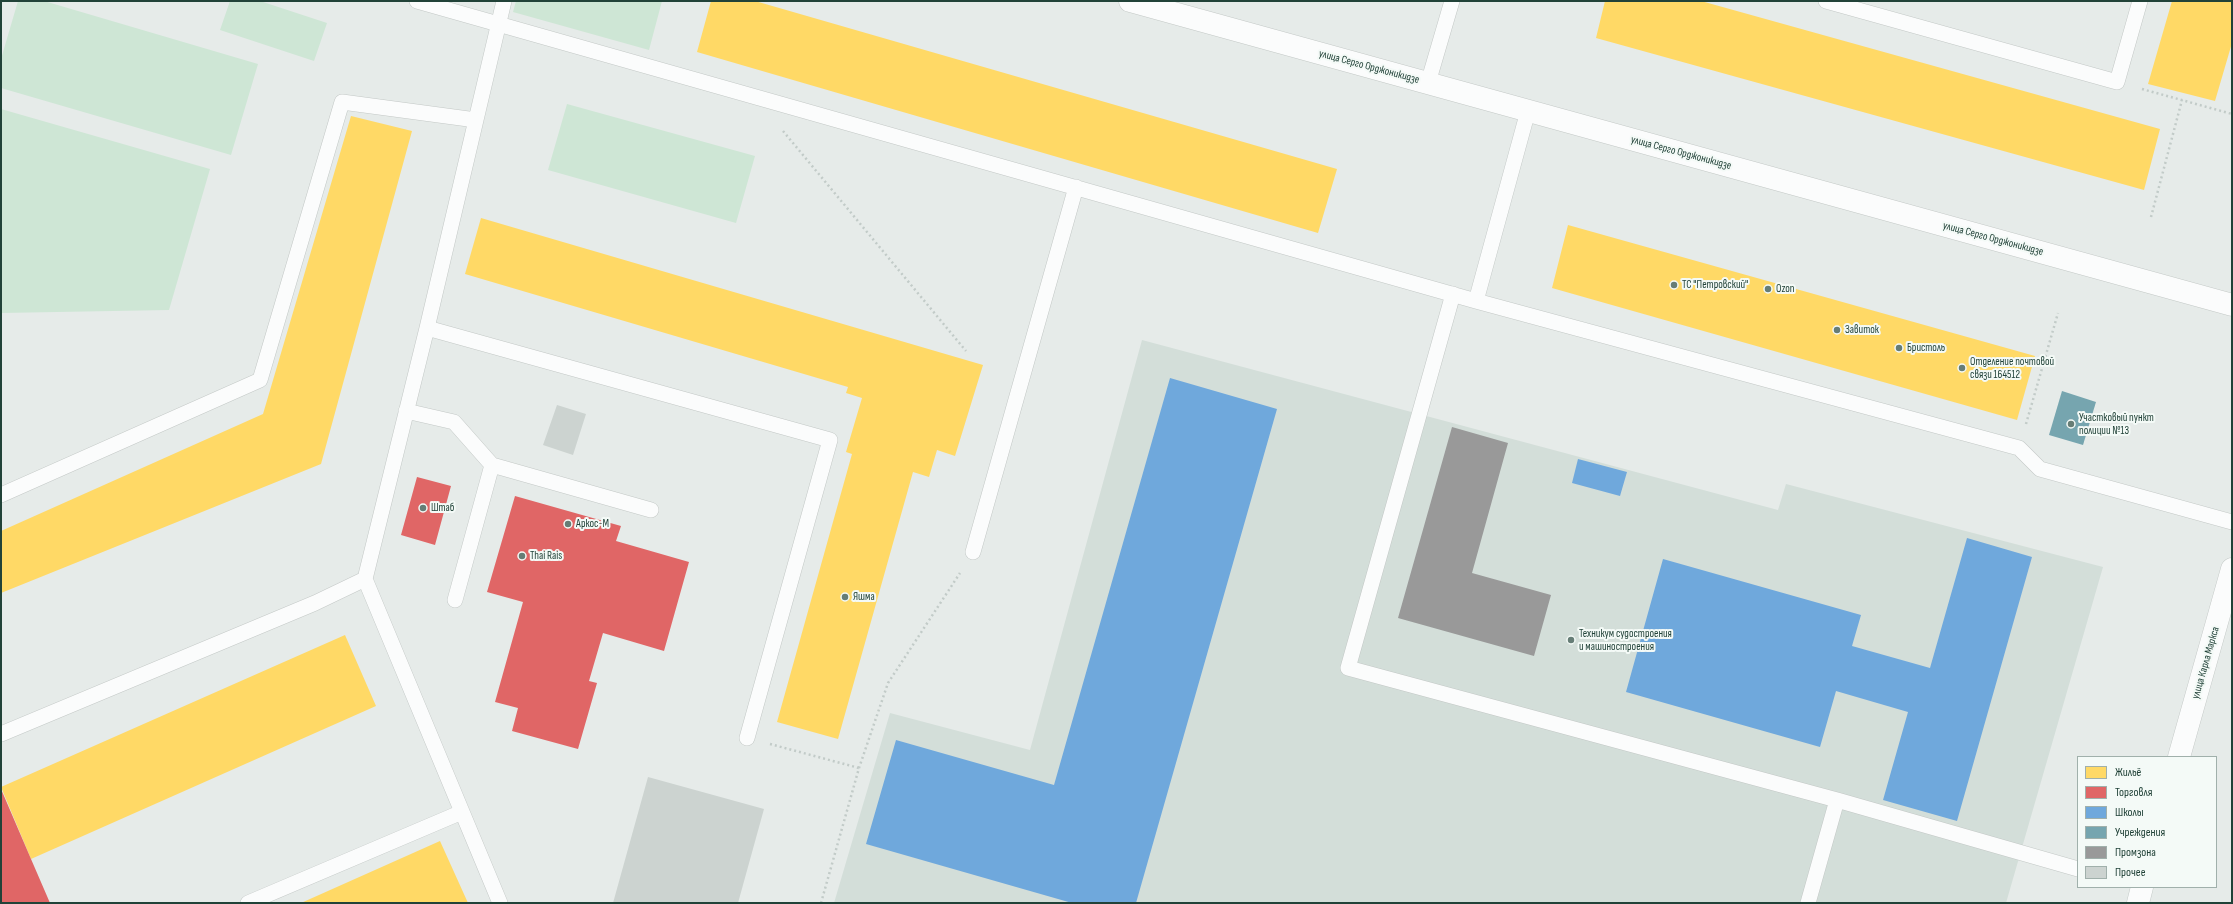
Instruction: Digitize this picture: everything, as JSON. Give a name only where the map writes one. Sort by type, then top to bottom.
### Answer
[{"type":"street","name":"улица Серго Орджоникидзе","points":[[1130,1],[2232,305]]},
{"type":"street","name":"улица Карла Маркса","points":[[2179,756],[2232,569]]},
{"type":"street","points":[[2138,903],[2142,888]]},
{"type":"lane","points":[[417,1],[1476,301],[2019,448],[2040,469],[2232,522]]},
{"type":"lane","points":[[500,903],[365,579],[428,328],[504,1]]},
{"type":"lane","points":[[1428,83],[1452,1]]},
{"type":"lane","points":[[1826,1],[2117,82],[2140,1]]},
{"type":"lane","points":[[1,495],[260,380],[342,102],[476,120]]},
{"type":"lane","points":[[1476,301],[1528,111]]},
{"type":"lane","points":[[973,552],[1076,187]]},
{"type":"lane","points":[[1453,294],[1348,668],[1837,800],[2077,869]]},
{"type":"lane","points":[[428,328],[830,440],[747,738]]},
{"type":"lane","points":[[406,411],[454,422],[492,464],[651,510]]},
{"type":"lane","points":[[455,600],[492,464]]},
{"type":"lane","points":[[1,734],[308,606],[365,579]]},
{"type":"lane","points":[[1808,903],[1837,800]]},
{"type":"lane","points":[[248,903],[462,812]]},
{"type":"path","points":[[2117,82],[2232,114]]},
{"type":"path","points":[[753,95],[966,351]]},
{"type":"path","points":[[2151,217],[2182,100]]},
{"type":"path","points":[[2019,448],[2058,313]]},
{"type":"path","points":[[821,903],[859,768],[888,683],[973,552]]},
{"type":"path","points":[[747,738],[859,768]]},
{"type":"shaded area","name":"Техникум судостроения и машиностроения","points":[[1142,340],[1778,510],[1786,484],[2103,567],[2006,903],[834,903],[890,713],[1030,750]]},
{"type":"green space","points":[[18,1],[44,1],[258,64],[231,155],[1,88],[1,59]]},
{"type":"green space","points":[[230,1],[260,1],[327,23],[314,61],[220,30]]},
{"type":"green space","points":[[516,1],[662,1],[649,50],[513,12]]},
{"type":"green space","points":[[567,104],[755,156],[736,223],[548,170]]},
{"type":"green space","points":[[1,109],[210,169],[169,310],[1,313]]},
{"type":"building: Жильё","points":[[711,1],[755,1],[1337,169],[1318,233],[697,52]]},
{"type":"building: Жильё","points":[[1605,1],[1701,1],[2160,129],[2144,190],[1596,38]]},
{"type":"building: Жильё","points":[[2172,1],[2232,1],[2232,43],[2215,101],[2148,84]]},
{"type":"building: Жильё","points":[[351,116],[412,131],[321,464],[1,593],[1,531],[263,414]]},
{"type":"building: Жильё","points":[[481,218],[983,365],[955,456],[937,450],[929,477],[913,472],[838,739],[777,722],[852,454],[846,452],[862,398],[846,393],[848,387],[465,274]]},
{"type":"building: Жильё","points":[[1568,225],[2035,356],[2017,420],[1552,288]]},
{"type":"building: Жильё","points":[[345,635],[376,706],[31,859],[1,787]]},
{"type":"building: Жильё","points":[[440,841],[468,903],[301,903]]},
{"type":"building: Торговля","points":[[417,477],[451,486],[435,545],[401,535]]},
{"type":"building: Торговля","points":[[515,496],[621,526],[616,541],[689,562],[664,651],[603,633],[589,681],[597,683],[578,749],[512,731],[518,708],[495,702],[523,602],[487,592]]},
{"type":"building: Торговля","points":[[1,789],[31,859],[50,903],[1,903]]},
{"type":"building: Школы","points":[[1170,378],[1277,409],[1136,903],[1072,903],[866,844],[896,740],[1054,785]]},
{"type":"building: Школы","points":[[1578,459],[1627,472],[1620,496],[1572,483]]},
{"type":"building: Школы","points":[[1967,538],[2032,557],[1957,821],[1883,800],[1908,712],[1836,691],[1820,747],[1626,692],[1663,559],[1861,615],[1852,646],[1930,668]]},
{"type":"building: Учреждения","name":"Участковый пункт полиции №13","points":[[2062,391],[2096,402],[2083,445],[2049,435]]},
{"type":"building: Промзона","points":[[1452,427],[1508,443],[1472,573],[1551,595],[1534,656],[1398,618]]},
{"type":"building: Прочее","points":[[557,405],[586,414],[573,455],[543,445]]},
{"type":"building: Прочее","points":[[648,777],[764,809],[738,903],[613,903]]},
{"type":"place","name":"ТС \"Петровский\"","points":[[1674,285]]},
{"type":"place","name":"Ozon","points":[[1768,289]]},
{"type":"place","name":"Завиток","points":[[1837,330]]},
{"type":"place","name":"Бристоль","points":[[1899,348]]},
{"type":"place","name":"Отделение почтовой связи 164512","points":[[1962,368]]},
{"type":"place","name":"Участковый пункт полиции №13","points":[[2071,424]]},
{"type":"place","name":"Штаб","points":[[423,508]]},
{"type":"place","name":"Аркос-М","points":[[568,524]]},
{"type":"place","name":"Thai Rais","points":[[522,556]]},
{"type":"place","name":"Яшма","points":[[845,597]]},
{"type":"place","name":"Техникум судостроения и машиностроения","points":[[1571,640]]}]
